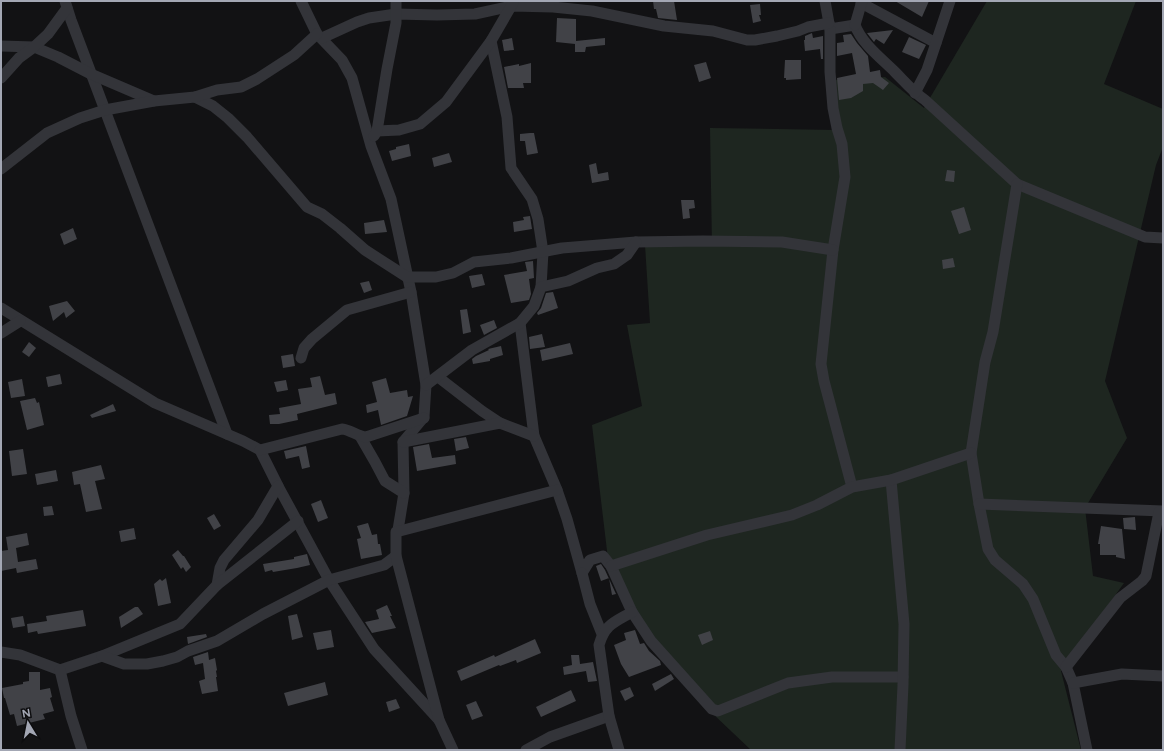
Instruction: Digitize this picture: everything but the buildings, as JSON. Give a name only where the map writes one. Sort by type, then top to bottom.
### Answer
[{"type":"street","points":[[301,1],[319,36],[342,60],[352,78],[371,146],[391,199],[407,277],[426,385],[424,418],[403,442],[404,493],[398,530],[396,532],[396,556],[439,720],[453,750]]},
{"type":"street","points":[[371,146],[377,131],[396,23],[396,1]]},
{"type":"street","points":[[825,1],[829,26],[830,72],[833,108],[842,144],[845,176],[833,250],[822,368],[824,381],[852,487]]},
{"type":"street","points":[[915,93],[927,70],[950,1]]},
{"type":"street","points":[[936,43],[862,2],[855,25],[857,31],[875,52],[915,93],[925,100],[1017,184],[1145,237],[1163,238]]},
{"type":"street","points":[[377,131],[399,130],[420,124],[446,102],[491,41],[513,3]]},
{"type":"street","points":[[1,169],[47,132],[80,118],[105,110],[154,101],[195,97],[217,90],[241,87],[294,56],[319,36],[357,22],[396,14],[475,14],[513,3],[553,4],[664,26],[713,31],[747,40],[762,40],[798,31],[808,26],[855,25]]},
{"type":"street","points":[[1,78],[19,58],[48,34],[66,5]]},
{"type":"street","points":[[66,5],[70,20],[227,434]]},
{"type":"street","points":[[426,385],[472,350],[520,323],[534,306],[541,287],[543,252],[538,219],[532,199],[511,168],[507,117],[491,41]]},
{"type":"street","points":[[1,46],[34,47],[58,57],[91,74],[154,101]]},
{"type":"street","points":[[195,97],[214,106],[228,118],[251,142],[307,207],[322,214],[365,250],[407,277],[436,277],[453,273],[474,262],[491,261],[562,248],[636,242],[782,242],[833,250]]},
{"type":"street","points":[[1017,184],[993,332],[985,362],[971,453],[988,549],[995,560],[1018,578],[1028,589],[1033,599],[1056,655],[1066,668],[1073,683],[1087,750]]},
{"type":"street","points":[[541,287],[568,281],[597,268],[614,264],[627,255],[636,242]]},
{"type":"street","points":[[302,358],[304,348],[312,339],[347,310],[410,292]]},
{"type":"street","points":[[1,308],[155,403],[260,450],[329,580],[374,649],[439,720]]},
{"type":"street","points":[[1,333],[20,321]]},
{"type":"street","points":[[520,323],[534,436],[557,490],[567,519],[590,604],[602,634]]},
{"type":"street","points":[[438,377],[500,423],[534,436]]},
{"type":"street","points":[[260,450],[342,429],[350,430],[360,436],[366,437],[424,418]]},
{"type":"street","points":[[403,442],[500,423]]},
{"type":"street","points":[[360,436],[384,481],[404,493]]},
{"type":"street","points":[[612,566],[707,535],[792,515],[817,505],[852,487],[891,480],[971,453]]},
{"type":"street","points":[[891,480],[904,624],[900,750]]},
{"type":"street","points":[[217,584],[220,568],[224,560],[258,520],[278,486]]},
{"type":"street","points":[[398,530],[557,490]]},
{"type":"street","points":[[979,504],[1161,512],[1146,576],[1142,581],[1120,598],[1066,668]]},
{"type":"street","points":[[1,652],[20,655],[60,670],[102,656],[180,624],[217,584],[298,521]]},
{"type":"street","points":[[102,656],[124,664],[147,664],[177,657],[218,641],[263,614],[329,580],[384,565],[396,556]]},
{"type":"street","points":[[582,573],[590,560],[603,556],[612,566],[632,612],[651,641],[712,710],[715,711],[788,683],[832,677],[903,677]]},
{"type":"street","points":[[619,750],[609,716],[599,645],[602,634],[608,626],[632,612]]},
{"type":"street","points":[[1,660],[20,655]]},
{"type":"street","points":[[60,670],[82,750]]},
{"type":"street","points":[[1073,683],[1122,674],[1163,676]]},
{"type":"street","points":[[526,750],[550,737],[609,716]]},
{"type":"shaded area","points":[[987,1],[1136,1],[1104,84],[1163,109],[1163,147],[1156,165],[1105,381],[1127,438],[1085,508],[1093,576],[1124,583],[1061,671],[1081,750],[751,750],[712,713],[631,607],[608,559],[592,425],[642,406],[627,325],[650,323],[645,245],[712,246],[710,128],[835,130],[833,80],[885,77],[924,108]]}]
